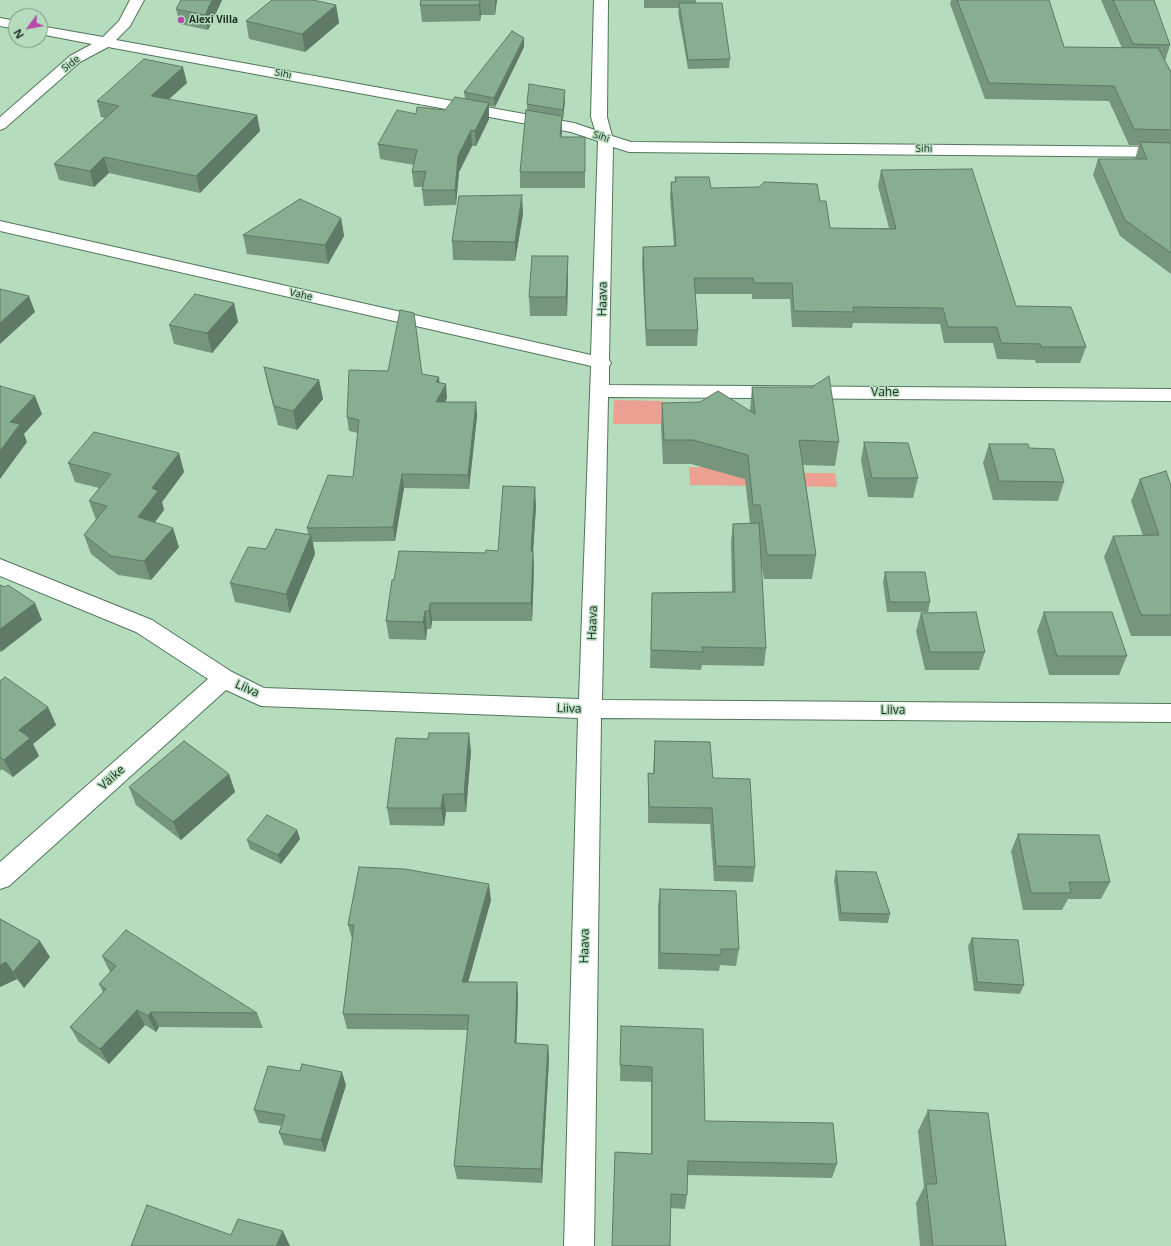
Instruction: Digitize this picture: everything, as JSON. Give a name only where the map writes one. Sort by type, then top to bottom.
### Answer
[{"type":"street","name":"Side","points":[[0,125],[75,59],[106,42],[124,23],[137,0]]},
{"type":"street","name":"Haava","points":[[579,1246],[590,709],[602,363],[606,153],[605,137],[599,116],[601,0]]},
{"type":"street","name":"Sihi","points":[[48,31],[574,128],[630,146],[1171,152]]},
{"type":"street","name":"Vahe","points":[[0,226],[602,363]]},
{"type":"street","name":"Vahe","points":[[600,391],[1171,395]]},
{"type":"street","name":"Liiva","points":[[0,567],[144,626],[224,678],[261,697],[590,709],[1171,713]]},
{"type":"street","name":"Väike","points":[[0,878],[224,678]]},
{"type":"shaded area","points":[[614,400],[662,401],[691,424],[613,424]]},
{"type":"shaded area","points":[[689,467],[750,467],[790,473],[835,473],[837,487],[690,485]]},
{"type":"building","points":[[181,0],[212,0],[205,15],[176,9]]},
{"type":"building","points":[[272,0],[313,0],[336,5],[302,34],[246,21]]},
{"type":"building","points":[[421,0],[480,0],[479,5],[420,5]]},
{"type":"building","points":[[957,0],[1049,0],[1064,47],[1158,48],[1171,72],[1171,130],[1134,129],[1114,86],[989,83]]},
{"type":"building","points":[[1113,0],[1154,0],[1170,45],[1133,44]]},
{"type":"building","points":[[679,3],[722,3],[730,59],[688,60]]},
{"type":"building","points":[[512,31],[524,38],[494,98],[464,92]]},
{"type":"building","points":[[144,59],[183,67],[151,96],[257,115],[196,176],[104,157],[90,171],[54,164],[119,106],[97,101]]},
{"type":"building","points":[[529,84],[565,90],[563,110],[527,104]]},
{"type":"building","points":[[455,97],[489,103],[475,131],[471,130],[458,156],[455,190],[422,190],[426,171],[412,172],[417,150],[378,144],[397,110],[416,114],[417,107],[445,110]]},
{"type":"building","points":[[526,110],[562,116],[560,137],[585,137],[585,172],[520,172]]},
{"type":"building","points":[[1140,142],[1171,143],[1171,253],[1125,220],[1098,159],[1147,159]]},
{"type":"building","points":[[972,169],[1016,306],[1071,307],[1086,347],[1041,347],[1040,344],[1001,343],[997,327],[948,327],[943,308],[853,307],[854,312],[794,311],[792,283],[754,283],[753,278],[694,278],[698,330],[646,330],[643,247],[676,246],[671,182],[676,182],[675,177],[709,177],[711,188],[759,187],[764,182],[817,184],[820,201],[826,201],[830,228],[896,229],[881,170]]},
{"type":"building","points":[[522,195],[515,242],[452,241],[459,196]]},
{"type":"building","points":[[300,199],[341,218],[325,245],[243,235]]},
{"type":"building","points":[[532,256],[568,256],[566,297],[529,297]]},
{"type":"building","points":[[0,289],[29,296],[0,323]]},
{"type":"building","points":[[195,294],[234,303],[207,333],[169,325]]},
{"type":"building","points":[[400,310],[414,313],[422,374],[439,377],[436,382],[446,384],[436,402],[476,402],[468,475],[402,474],[393,527],[307,528],[328,475],[353,477],[359,420],[347,417],[349,370],[388,371]]},
{"type":"building","points":[[264,367],[319,380],[293,411],[274,406]]},
{"type":"building","points":[[829,376],[839,442],[799,440],[816,555],[767,555],[760,505],[753,505],[748,455],[693,440],[664,440],[662,403],[700,402],[718,391],[755,414],[752,387],[812,387]]},
{"type":"building","points":[[0,386],[35,396],[10,422],[20,424],[0,451]]},
{"type":"building","points":[[94,432],[179,453],[152,488],[158,491],[138,517],[173,528],[144,561],[111,556],[84,535],[107,506],[89,501],[111,474],[68,463]]},
{"type":"building","points":[[864,442],[908,443],[918,478],[872,478]]},
{"type":"building","points":[[989,444],[1028,444],[1029,448],[1054,449],[1064,482],[999,481]]},
{"type":"building","points":[[1166,471],[1171,486],[1171,615],[1141,615],[1113,536],[1159,535],[1140,479]]},
{"type":"building","points":[[503,486],[535,487],[531,551],[533,551],[531,603],[430,603],[429,611],[425,611],[423,622],[386,621],[392,580],[394,580],[399,551],[485,553],[486,550],[498,551]]},
{"type":"building","points":[[759,523],[766,648],[702,647],[703,652],[651,650],[652,593],[735,592],[733,524]]},
{"type":"building","points":[[276,529],[311,535],[286,594],[230,583],[248,547],[266,549]]},
{"type":"building","points":[[885,572],[925,572],[930,602],[890,602]]},
{"type":"building","points":[[0,585],[5,587],[8,585],[35,603],[0,629]]},
{"type":"building","points":[[976,612],[985,652],[930,652],[921,613]]},
{"type":"building","points":[[1044,612],[1112,612],[1127,656],[1057,656]]},
{"type":"building","points":[[5,677],[48,707],[19,730],[30,738],[4,760],[0,757],[0,681]]},
{"type":"building","points":[[429,733],[469,733],[464,794],[443,794],[441,808],[387,808],[396,738],[428,739]]},
{"type":"building","points":[[184,741],[229,774],[173,822],[129,787]]},
{"type":"building","points":[[655,741],[710,742],[713,778],[750,779],[755,867],[716,866],[712,808],[649,807],[648,773],[654,774]]},
{"type":"building","points":[[267,815],[297,830],[278,855],[247,840]]},
{"type":"building","points":[[1018,834],[1099,835],[1110,882],[1069,882],[1071,893],[1031,893]]},
{"type":"building","points":[[359,867],[405,869],[489,884],[462,982],[517,982],[515,1043],[548,1045],[541,1169],[454,1166],[469,1015],[343,1014],[354,925],[348,925]]},
{"type":"building","points":[[836,871],[876,872],[890,914],[841,913]]},
{"type":"building","points":[[660,889],[736,891],[739,949],[721,949],[721,955],[660,953]]},
{"type":"building","points":[[0,919],[40,941],[13,972],[6,962],[0,965]]},
{"type":"building","points":[[126,930],[257,1013],[151,1012],[148,1016],[137,1010],[100,1049],[70,1027],[106,989],[99,984],[116,966],[102,956]]},
{"type":"building","points":[[972,938],[1018,940],[1024,985],[977,982]]},
{"type":"building","points":[[621,1026],[703,1029],[705,1121],[833,1123],[837,1164],[688,1161],[687,1195],[671,1194],[670,1246],[612,1246],[615,1152],[652,1154],[652,1067],[620,1065]]},
{"type":"building","points":[[302,1064],[342,1072],[321,1140],[279,1133],[285,1115],[254,1110],[268,1066],[300,1071]]},
{"type":"building","points":[[928,1110],[988,1113],[1006,1246],[933,1246],[926,1184],[937,1184]]},
{"type":"building","points":[[147,1205],[231,1235],[238,1219],[283,1231],[276,1246],[131,1246]]},
{"type":"place","name":"Alexi Villa","points":[[181,20]]}]
